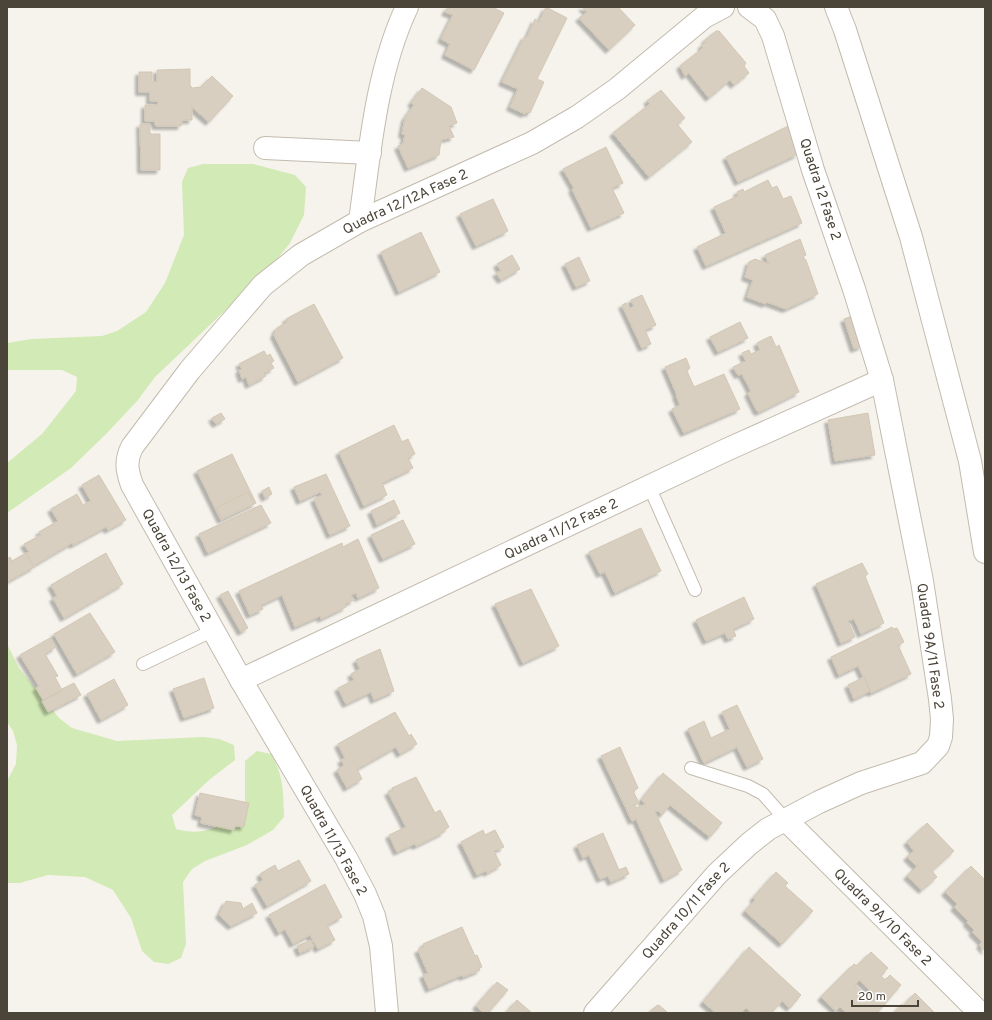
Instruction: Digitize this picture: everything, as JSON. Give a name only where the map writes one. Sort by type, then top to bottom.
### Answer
[{"type":"street","points":[[360,221],[381,87],[396,30],[407,7]]},
{"type":"street","name":"Quadra 12/12A Fase 2","points":[[132,447],[190,370],[263,285],[301,255],[360,221],[532,143],[577,118],[617,89],[704,17],[723,7]]},
{"type":"street","name":"Quadra 12 Fase 2","points":[[749,7],[765,19],[773,36],[813,170],[854,289],[882,380]]},
{"type":"street","points":[[836,7],[845,30],[911,237],[970,461],[985,552]]},
{"type":"street","points":[[265,148],[370,153]]},
{"type":"street","name":"Quadra 11/12 Fase 2","points":[[241,680],[649,486],[882,380]]},
{"type":"street","name":"Quadra 9A/11 Fase 2","points":[[786,820],[819,802],[861,783],[922,763],[934,751],[940,737],[942,719],[940,698],[923,589],[882,380]]},
{"type":"street","name":"Quadra 12/13 Fase 2","points":[[132,447],[127,465],[132,485],[241,680]]},
{"type":"street","name":"Quadra 11/13 Fase 2","points":[[241,680],[346,858],[365,894],[374,916],[381,946],[387,1013]]},
{"type":"street","name":"Quadra 10/11 Fase 2","points":[[595,1013],[717,874],[748,844],[768,829],[786,820]]},
{"type":"street","name":"Quadra 9A/10 Fase 2","points":[[786,820],[980,1013]]},
{"type":"lane","points":[[649,486],[695,590]]},
{"type":"lane","points":[[143,664],[214,630]]},
{"type":"lane","points":[[691,768],[748,786],[763,794],[786,820]]},
{"type":"green space","points":[[203,164],[253,164],[295,175],[306,187],[304,215],[290,243],[269,269],[155,377],[138,400],[71,468],[7,513],[7,463],[42,434],[76,391],[77,377],[62,370],[7,370],[7,343],[32,339],[102,336],[117,331],[146,312],[165,283],[184,235],[182,182],[188,168]]},
{"type":"green space","points":[[7,644],[19,668],[59,718],[72,728],[117,741],[204,737],[219,739],[234,745],[235,760],[209,780],[172,815],[176,829],[196,832],[204,831],[228,821],[245,810],[245,761],[257,751],[271,754],[281,777],[284,817],[273,830],[247,845],[205,861],[192,869],[183,882],[186,944],[181,958],[168,964],[154,962],[142,951],[131,918],[113,890],[85,877],[48,875],[20,883],[7,883],[7,781],[16,764],[17,745],[13,731],[7,722]]},
{"type":"building","points":[[448,7],[492,7],[504,13],[474,70],[445,55],[450,44],[441,39],[453,15],[445,12]]},
{"type":"building","points":[[546,7],[567,18],[537,79],[544,82],[530,113],[527,112],[525,114],[510,107],[518,89],[502,82],[525,36],[527,37],[535,19],[539,22]]},
{"type":"building","points":[[582,7],[618,7],[635,25],[609,50],[579,18],[587,12]]},
{"type":"building","points":[[716,31],[719,31],[746,63],[744,66],[749,73],[734,85],[730,80],[709,98],[689,73],[685,76],[680,66],[703,48],[701,46],[706,42],[705,40]]},
{"type":"building","points":[[190,69],[190,85],[192,88],[201,87],[212,76],[233,96],[209,122],[192,107],[192,120],[182,120],[181,126],[156,126],[154,121],[145,121],[145,105],[158,105],[158,101],[150,101],[150,92],[139,92],[139,72],[152,72],[152,82],[157,82],[157,70]]},
{"type":"building","points":[[422,88],[451,107],[457,123],[449,126],[454,137],[441,140],[439,155],[408,168],[398,146],[403,144],[405,135],[402,134],[405,118],[414,105],[411,103]]},
{"type":"building","points":[[661,90],[685,118],[677,124],[692,142],[649,177],[613,133],[650,104],[647,101]]},
{"type":"building","points":[[140,124],[150,124],[150,134],[160,134],[160,170],[141,170]]},
{"type":"building","points":[[788,126],[798,154],[738,182],[726,157]]},
{"type":"building","points":[[606,147],[623,183],[612,188],[624,213],[591,228],[572,189],[574,188],[563,169]]},
{"type":"building","points":[[768,180],[772,188],[777,186],[783,199],[791,196],[802,223],[706,266],[697,247],[726,233],[714,207],[738,196],[737,192],[743,189],[744,192]]},
{"type":"building","points":[[493,199],[508,231],[476,246],[460,214]]},
{"type":"building","points":[[421,232],[440,272],[399,292],[381,252]]},
{"type":"building","points":[[800,239],[806,255],[803,257],[806,260],[818,294],[786,309],[747,297],[753,280],[745,277],[749,262],[755,259],[769,264],[765,255]]},
{"type":"building","points":[[512,255],[520,269],[501,280],[496,273],[501,271],[497,264]]},
{"type":"building","points":[[579,257],[590,281],[576,287],[565,264]]},
{"type":"building","points":[[642,295],[656,325],[645,330],[651,344],[642,348],[622,305],[626,303],[629,309],[634,306],[631,300]]},
{"type":"building","points":[[314,304],[343,358],[298,382],[274,335],[277,328],[287,322],[286,319]]},
{"type":"building","points":[[852,316],[862,346],[854,349],[844,319]]},
{"type":"building","points":[[740,322],[748,338],[718,352],[710,337]]},
{"type":"building","points":[[771,336],[776,347],[779,345],[799,392],[759,412],[757,411],[748,393],[751,391],[742,374],[738,375],[733,367],[746,361],[742,353],[749,350],[751,354],[760,350],[757,343]]},
{"type":"building","points":[[264,351],[267,356],[270,354],[274,361],[271,363],[274,368],[264,373],[266,376],[249,385],[246,377],[242,379],[239,370],[242,369],[239,364]]},
{"type":"building","points":[[686,358],[690,368],[687,371],[694,387],[724,374],[740,409],[684,433],[672,409],[680,405],[665,367]]},
{"type":"building","points":[[221,413],[225,419],[216,424],[212,418]]},
{"type":"building","points":[[868,413],[875,455],[835,461],[828,420]]},
{"type":"building","points":[[394,425],[402,442],[408,439],[415,454],[408,458],[413,468],[382,483],[387,495],[364,506],[339,452]]},
{"type":"building","points":[[232,454],[256,503],[221,520],[197,471]]},
{"type":"building","points":[[326,474],[350,526],[330,535],[314,499],[322,495],[320,492],[300,501],[294,487]]},
{"type":"building","points":[[99,475],[126,520],[108,530],[106,527],[73,545],[72,543],[8,581],[7,564],[29,552],[24,544],[41,535],[39,532],[58,521],[51,509],[77,494],[83,505],[91,501],[82,485]]},
{"type":"building","points":[[269,487],[272,494],[265,498],[262,491]]},
{"type":"building","points":[[248,492],[254,504],[222,519],[216,508]]},
{"type":"building","points":[[394,500],[400,513],[377,525],[371,511]]},
{"type":"building","points":[[261,505],[271,523],[208,553],[199,534]]},
{"type":"building","points":[[403,520],[415,544],[383,559],[371,535]]},
{"type":"building","points":[[641,528],[661,571],[615,593],[605,572],[600,574],[589,552]]},
{"type":"building","points":[[358,539],[379,588],[358,598],[356,593],[351,595],[354,600],[345,604],[346,607],[321,619],[320,616],[295,627],[282,595],[261,605],[263,609],[250,615],[239,591],[342,543],[343,547]]},
{"type":"building","points":[[26,553],[34,567],[7,582],[7,559],[10,557],[12,561]]},
{"type":"building","points":[[106,553],[123,584],[64,618],[53,598],[57,596],[51,585]]},
{"type":"building","points":[[862,563],[868,574],[865,576],[884,623],[861,634],[854,619],[848,621],[855,637],[841,643],[816,584]]},
{"type":"building","points":[[531,589],[559,646],[523,663],[495,604]]},
{"type":"building","points":[[228,591],[248,628],[241,632],[220,595]]},
{"type":"building","points":[[744,597],[754,619],[733,629],[736,636],[728,639],[725,633],[706,641],[696,620]]},
{"type":"building","points":[[90,613],[115,652],[77,674],[54,634]]},
{"type":"building","points":[[892,627],[893,629],[897,628],[904,642],[898,645],[911,674],[871,693],[858,666],[839,675],[831,657]]},
{"type":"building","points":[[50,638],[56,647],[45,654],[58,676],[55,677],[62,690],[43,700],[36,688],[39,686],[20,655]]},
{"type":"building","points":[[380,649],[394,691],[374,700],[371,692],[346,704],[338,688],[354,680],[351,674],[360,669],[356,660]]},
{"type":"building","points":[[864,677],[870,691],[854,699],[848,685]]},
{"type":"building","points":[[204,678],[214,708],[184,718],[173,689]]},
{"type":"building","points":[[114,679],[128,705],[101,720],[87,694]]},
{"type":"building","points":[[74,683],[81,695],[48,712],[42,701]]},
{"type":"building","points":[[737,705],[763,759],[747,767],[737,747],[704,763],[688,729],[704,721],[711,738],[730,729],[722,712]]},
{"type":"building","points":[[395,712],[409,736],[411,734],[417,744],[400,754],[396,747],[357,769],[362,779],[347,788],[337,770],[344,765],[341,760],[345,758],[338,744]]},
{"type":"building","points":[[620,747],[638,788],[633,791],[639,803],[634,805],[636,808],[646,804],[641,800],[663,773],[722,823],[710,837],[670,805],[662,815],[658,811],[655,812],[682,870],[664,880],[636,819],[632,821],[601,756]]},
{"type":"building","points":[[416,777],[435,813],[440,810],[449,827],[444,830],[444,832],[416,846],[414,844],[397,852],[389,835],[406,827],[388,792],[393,790],[392,788]]},
{"type":"building","points":[[200,793],[249,803],[244,827],[235,826],[234,830],[201,823],[202,817],[195,815]]},
{"type":"building","points":[[927,823],[954,851],[932,871],[937,877],[922,890],[907,876],[918,865],[915,865],[907,857],[914,851],[907,842]]},
{"type":"building","points":[[483,830],[485,835],[495,830],[504,847],[494,851],[501,865],[487,873],[486,871],[477,875],[461,842]]},
{"type":"building","points":[[603,833],[619,870],[626,867],[629,874],[611,882],[608,876],[600,879],[589,855],[583,858],[577,845]]},
{"type":"building","points":[[299,860],[311,881],[267,906],[255,885],[263,880],[260,874],[275,865],[278,871]]},
{"type":"building","points":[[971,866],[985,880],[985,951],[980,945],[982,942],[972,932],[974,930],[967,923],[968,921],[954,907],[957,904],[945,892]]},
{"type":"building","points":[[776,872],[788,883],[785,886],[813,911],[782,944],[745,911],[755,900],[753,898]]},
{"type":"building","points":[[325,884],[342,917],[327,925],[335,940],[318,949],[310,935],[293,944],[285,929],[279,933],[269,915]]},
{"type":"building","points":[[226,901],[241,903],[243,909],[252,903],[257,913],[231,926],[219,915]]},
{"type":"building","points":[[462,927],[475,956],[477,955],[482,967],[479,968],[480,970],[463,977],[462,975],[429,989],[423,975],[428,973],[418,950],[424,947],[423,944]]},
{"type":"building","points":[[311,940],[314,947],[300,953],[297,946]]},
{"type":"building","points":[[749,947],[801,995],[790,1008],[782,1001],[771,1013],[752,1013],[746,1008],[741,1013],[716,1013],[703,1002]]},
{"type":"building","points":[[871,952],[888,968],[881,976],[885,980],[890,975],[901,985],[877,1013],[846,1013],[840,1007],[836,1011],[821,997],[854,964],[857,966]],"holes":[[[859,980],[873,993],[869,998],[855,985]]]},
{"type":"building","points":[[497,982],[508,990],[488,1013],[483,1013],[476,1006]]},
{"type":"building","points":[[915,993],[935,1013],[894,1013],[902,1004],[902,1007]]},
{"type":"building","points":[[517,1000],[532,1013],[506,1013]]},
{"type":"building","points":[[659,1005],[668,1013],[649,1013],[656,1006]]}]
